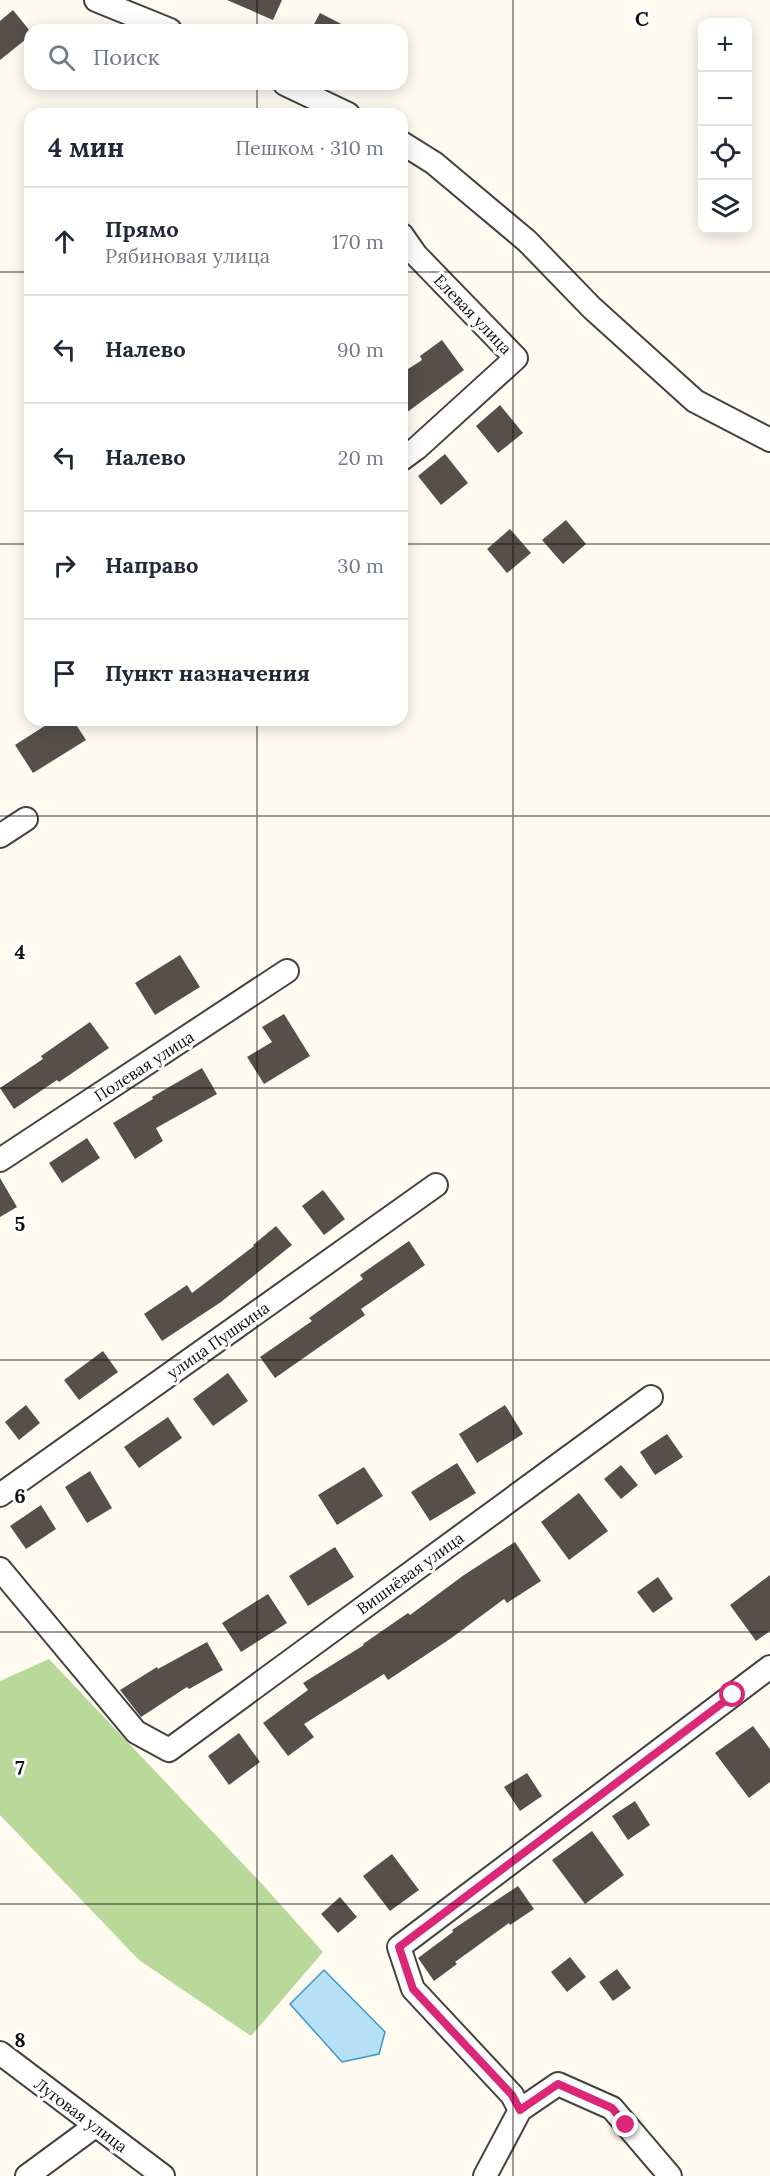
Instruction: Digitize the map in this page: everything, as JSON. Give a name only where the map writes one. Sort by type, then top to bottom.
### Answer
[{"type":"street","points":[[96,0],[155,24]]},
{"type":"street","points":[[298,90],[335,108]]},
{"type":"street","points":[[408,147],[434,163],[527,242],[592,308],[694,401],[770,440]]},
{"type":"street","name":"Елевая улица","points":[[408,244],[416,255],[516,358],[408,455]]},
{"type":"street","points":[[0,836],[26,819]]},
{"type":"street","name":"Полевая улица","points":[[0,1160],[287,971]]},
{"type":"street","name":"улица Пушкина","points":[[0,1495],[436,1185]]},
{"type":"street","name":"Вишнёвая улица","points":[[0,1569],[136,1732],[169,1749],[651,1397]]},
{"type":"street","points":[[520,2110],[512,2095],[413,1989],[399,1947],[770,1667]]},
{"type":"street","name":"Луговая улица","points":[[0,2053],[163,2176]]},
{"type":"street","points":[[485,2176],[520,2110],[558,2084],[612,2108],[670,2176]]},
{"type":"street","points":[[27,2176],[95,2126]]},
{"type":"green space","points":[[49,1659],[262,1884],[323,1952],[251,2036],[139,1960],[0,1815],[0,1681]]},
{"type":"water","points":[[324,1970],[385,2032],[379,2054],[342,2062],[290,2004]]},
{"type":"building","points":[[227,0],[282,0],[273,20]]},
{"type":"building","points":[[13,10],[24,24],[24,41],[0,60],[0,21]]},
{"type":"building","points":[[320,13],[341,24],[314,24]]},
{"type":"building","points":[[442,340],[464,370],[408,412],[408,369],[422,360],[420,356]]},
{"type":"building","points":[[500,405],[523,433],[498,453],[476,426]]},
{"type":"building","points":[[445,454],[468,483],[441,505],[418,476]]},
{"type":"building","points":[[566,520],[586,544],[563,564],[542,540]]},
{"type":"building","points":[[510,529],[531,553],[507,573],[487,549]]},
{"type":"building","points":[[45,726],[77,726],[86,740],[33,773],[15,745]]},
{"type":"building","points":[[180,955],[200,987],[155,1015],[135,983]]},
{"type":"building","points":[[284,1014],[310,1056],[264,1084],[247,1057],[272,1042],[262,1027]]},
{"type":"building","points":[[90,1022],[109,1048],[14,1109],[0,1088],[43,1059],[41,1056]]},
{"type":"building","points":[[202,1068],[217,1094],[156,1128],[163,1141],[135,1159],[113,1123]]},
{"type":"building","points":[[87,1138],[100,1158],[62,1183],[49,1163]]},
{"type":"building","points":[[0,1178],[17,1207],[0,1217]]},
{"type":"building","points":[[323,1190],[345,1219],[324,1235],[302,1206]]},
{"type":"building","points":[[276,1226],[292,1245],[221,1302],[162,1341],[144,1314],[187,1285],[192,1293],[254,1246]]},
{"type":"building","points":[[409,1241],[425,1265],[361,1309],[365,1315],[275,1378],[260,1357],[312,1321],[309,1318],[363,1279],[360,1275]]},
{"type":"building","points":[[103,1351],[118,1372],[79,1400],[64,1380]]},
{"type":"building","points":[[228,1373],[248,1401],[213,1426],[193,1399]]},
{"type":"building","points":[[26,1405],[40,1423],[19,1440],[5,1422]]},
{"type":"building","points":[[505,1405],[523,1434],[477,1463],[459,1434]]},
{"type":"building","points":[[168,1417],[182,1438],[139,1468],[124,1447]]},
{"type":"building","points":[[667,1434],[683,1457],[655,1475],[640,1452]]},
{"type":"building","points":[[457,1463],[476,1493],[430,1521],[411,1492]]},
{"type":"building","points":[[621,1465],[638,1485],[621,1499],[604,1479]]},
{"type":"building","points":[[364,1467],[383,1496],[337,1525],[318,1495]]},
{"type":"building","points":[[90,1471],[112,1508],[87,1523],[65,1487]]},
{"type":"building","points":[[579,1493],[608,1531],[569,1560],[541,1522]]},
{"type":"building","points":[[41,1505],[56,1529],[26,1549],[10,1526]]},
{"type":"building","points":[[515,1542],[541,1581],[507,1603],[504,1599],[450,1639],[388,1680],[384,1674],[304,1724],[314,1737],[288,1756],[263,1723],[308,1690],[303,1683],[364,1645],[408,1613],[410,1615],[464,1575]]},
{"type":"building","points":[[335,1547],[354,1577],[308,1606],[289,1576]]},
{"type":"building","points":[[770,1575],[770,1631],[756,1641],[730,1605]]},
{"type":"building","points":[[658,1577],[673,1599],[653,1613],[637,1592]]},
{"type":"building","points":[[268,1594],[287,1623],[241,1652],[222,1623]]},
{"type":"building","points":[[207,1642],[223,1670],[189,1689],[187,1687],[141,1717],[120,1690],[157,1667],[158,1669]]},
{"type":"building","points":[[753,1726],[770,1749],[770,1782],[749,1798],[715,1753]]},
{"type":"building","points":[[239,1733],[260,1762],[229,1785],[208,1756]]},
{"type":"building","points":[[527,1773],[542,1796],[520,1811],[504,1787]]},
{"type":"building","points":[[635,1801],[650,1825],[628,1840],[612,1816]]},
{"type":"building","points":[[592,1831],[624,1875],[585,1904],[552,1860]]},
{"type":"building","points":[[392,1854],[419,1890],[390,1911],[363,1876]]},
{"type":"building","points":[[518,1886],[534,1909],[510,1925],[509,1923],[455,1962],[457,1964],[434,1981],[418,1958],[453,1932],[452,1930]]},
{"type":"building","points":[[340,1897],[357,1917],[338,1933],[321,1914]]},
{"type":"building","points":[[570,1957],[586,1977],[567,1992],[551,1972]]},
{"type":"building","points":[[617,1969],[631,1988],[613,2001],[599,1982]]},
{"type":"route","points":[[626,2125],[612,2108],[558,2084],[520,2110],[512,2095],[413,1989],[399,1947],[733,1695]]}]
